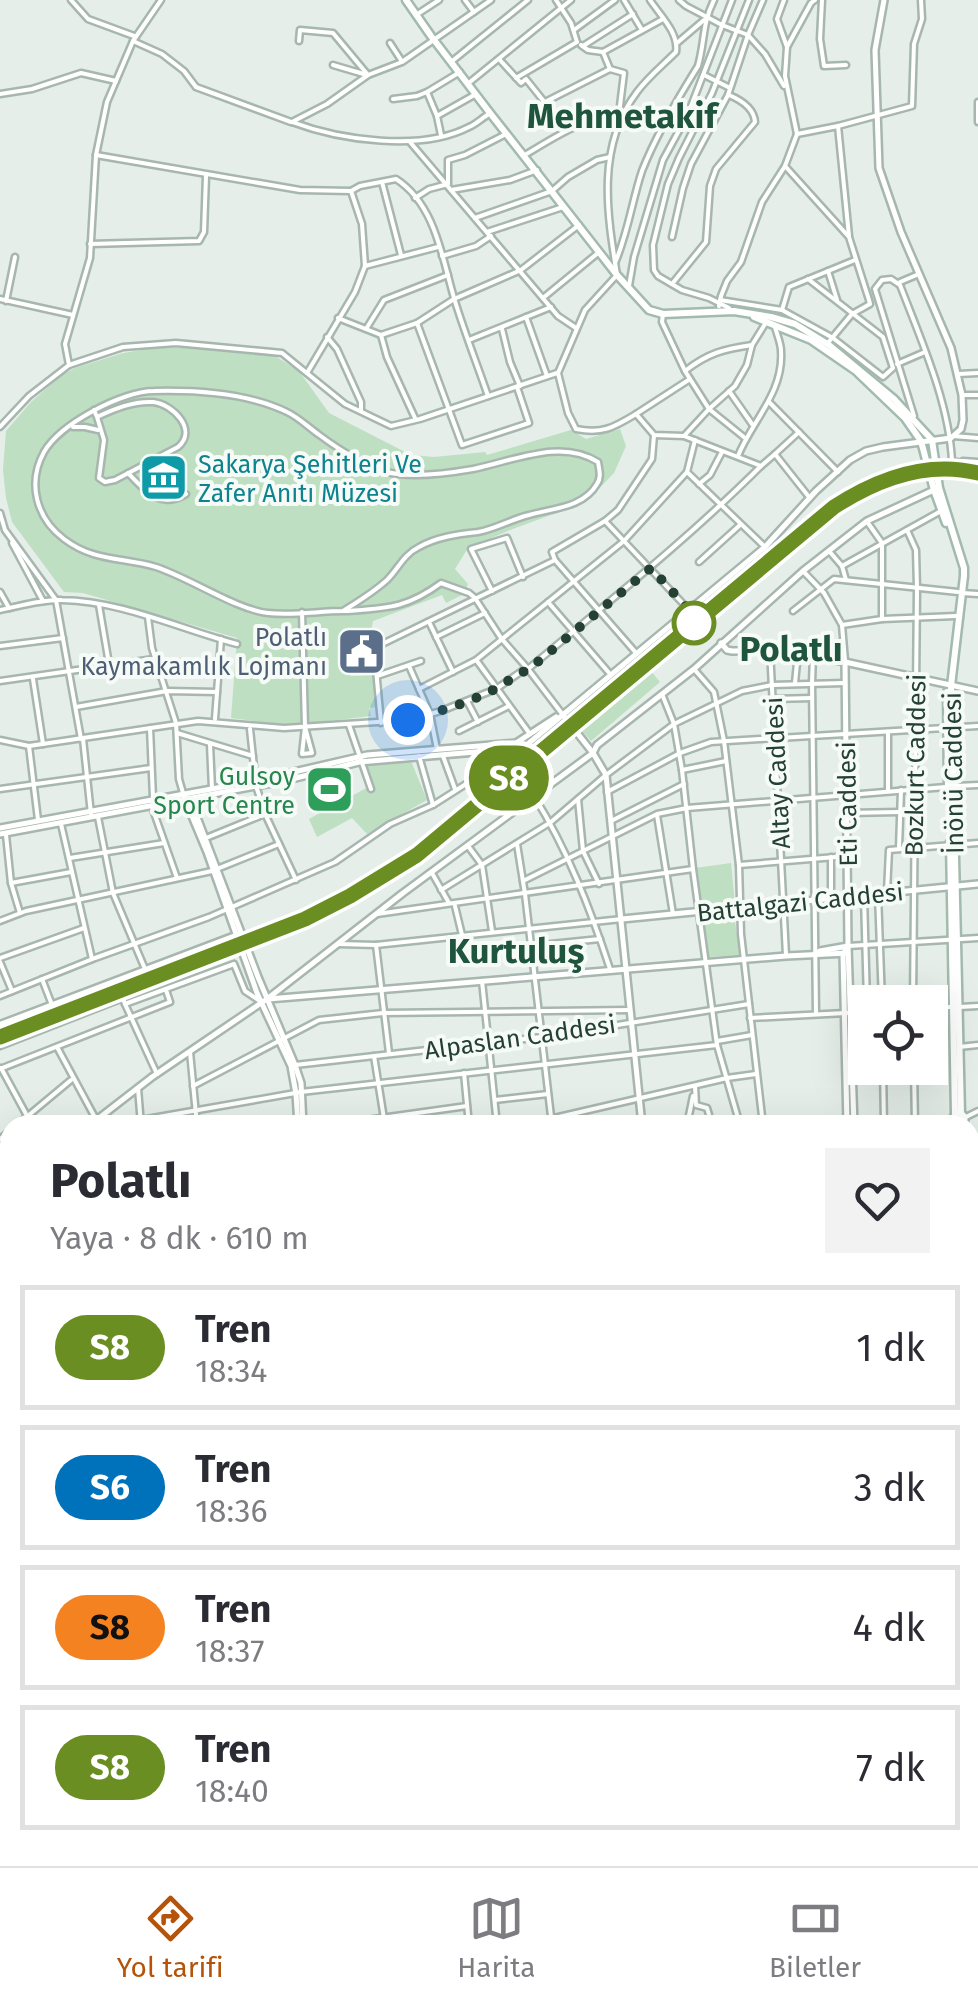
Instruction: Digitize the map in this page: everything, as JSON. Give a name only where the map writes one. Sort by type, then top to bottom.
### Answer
[{"type":"main road","points":[[406,0],[617,275],[649,310],[663,314]]},
{"type":"main road","name":"İnönü Caddesi","points":[[663,314],[720,304],[771,321],[795,324],[830,341],[932,440],[936,489],[960,568],[949,685]]},
{"type":"main road","name":"İnönü Caddesi","points":[[771,321],[811,340],[856,372],[905,418],[922,441],[964,568],[949,685],[958,1115]]},
{"type":"street","points":[[71,0],[88,19],[162,54],[184,71],[196,87],[318,132],[410,142],[468,128],[490,113]]},
{"type":"street","points":[[416,15],[439,0]]},
{"type":"street","points":[[465,0],[474,12]]},
{"type":"street","points":[[292,122],[368,75],[402,62],[491,0]]},
{"type":"street","points":[[452,62],[528,0]]},
{"type":"street","points":[[556,0],[580,44],[588,50],[604,52],[663,20]]},
{"type":"street","points":[[469,83],[571,0]]},
{"type":"street","points":[[574,30],[615,0]]},
{"type":"street","points":[[624,0],[642,30]]},
{"type":"street","points":[[680,0],[705,18],[756,42],[788,93]]},
{"type":"street","points":[[677,43],[705,18],[714,0]]},
{"type":"street","points":[[628,287],[662,160],[688,114],[732,0]]},
{"type":"street","points":[[749,0],[668,184],[653,245],[654,270],[672,284],[720,304],[782,310],[883,377],[893,368],[883,337],[808,279]]},
{"type":"street","points":[[672,237],[691,164],[729,91],[764,0]]},
{"type":"street","points":[[720,304],[727,282],[741,262],[762,202],[785,166],[797,134],[785,76],[786,47],[778,19],[784,0]]},
{"type":"street","points":[[786,47],[815,0]]},
{"type":"street","points":[[822,0],[820,39],[824,66],[846,65]]},
{"type":"street","points":[[884,0],[874,50],[878,168],[951,348],[964,420],[952,437]]},
{"type":"street","points":[[797,134],[912,106],[914,44],[922,18],[921,0]]},
{"type":"street","points":[[69,365],[66,344],[90,258],[96,155],[107,102],[135,39],[158,1]]},
{"type":"street","points":[[526,155],[566,129],[621,114],[637,91],[676,52],[677,43],[652,1]]},
{"type":"street","points":[[516,78],[633,14]]},
{"type":"street","points":[[615,262],[626,238],[642,172],[698,66],[705,18]]},
{"type":"street","points":[[299,41],[300,30],[333,33],[368,75]]},
{"type":"street","points":[[390,44],[402,62]]},
{"type":"street","points":[[604,52],[610,69]]},
{"type":"street","points":[[499,59],[520,83],[526,79],[566,129]]},
{"type":"street","points":[[332,65],[368,75]]},
{"type":"street","points":[[545,102],[610,69],[624,73],[621,114],[607,177],[617,275],[584,310],[558,373],[576,429],[592,432],[613,428],[690,379]]},
{"type":"street","points":[[0,94],[32,89],[81,72],[116,81]]},
{"type":"street","points":[[393,99],[426,92],[460,72]]},
{"type":"street","points":[[672,284],[706,242],[710,186],[716,169],[755,122],[744,103],[704,75]]},
{"type":"street","points":[[426,92],[441,136]]},
{"type":"street","points":[[437,116],[476,94]]},
{"type":"street","points":[[978,102],[978,122]]},
{"type":"street","points":[[830,341],[852,314],[870,304],[849,237],[838,126]]},
{"type":"street","points":[[449,187],[447,161],[507,134]]},
{"type":"street","points":[[410,142],[558,316],[576,328]]},
{"type":"street","points":[[96,155],[300,190],[351,191],[396,180],[406,186],[436,231],[454,299],[488,397]]},
{"type":"street","points":[[474,218],[552,191],[597,160],[610,157]]},
{"type":"street","points":[[785,166],[849,237]]},
{"type":"street","points":[[415,198],[428,189],[510,180],[537,170]]},
{"type":"street","points":[[90,244],[199,240],[204,232],[206,174]]},
{"type":"street","points":[[382,182],[402,257]]},
{"type":"street","points":[[307,373],[355,292],[365,266],[362,224],[351,191]]},
{"type":"street","points":[[442,256],[476,246],[489,234],[565,206]]},
{"type":"street","points":[[338,318],[380,335],[418,323],[454,299],[521,270],[579,224]]},
{"type":"street","points":[[365,266],[440,247]]},
{"type":"street","points":[[543,298],[600,252]]},
{"type":"street","points":[[15,257],[3,300],[75,316]]},
{"type":"street","points":[[782,310],[789,287],[856,260]]},
{"type":"street","points":[[828,271],[837,302]]},
{"type":"street","points":[[898,283],[919,274]]},
{"type":"street","points":[[366,329],[386,299],[448,275]]},
{"type":"street","points":[[866,292],[882,280],[898,283],[952,437],[952,461],[978,464]]},
{"type":"street","points":[[875,289],[916,423]]},
{"type":"street","points":[[468,340],[551,307]]},
{"type":"street","points":[[663,314],[662,322],[685,371],[708,409],[746,438]]},
{"type":"street","points":[[526,317],[548,376]]},
{"type":"street","points":[[684,436],[735,386],[752,346],[771,321]]},
{"type":"street","points":[[738,456],[770,402],[780,366],[781,347],[771,321]]},
{"type":"street","points":[[418,323],[462,445],[529,423],[501,327]]},
{"type":"street","points":[[380,335],[386,357],[416,420]]},
{"type":"street","points":[[327,337],[337,349],[362,411]]},
{"type":"street","points":[[0,426],[29,396],[69,365],[124,347],[176,342],[282,354],[345,404],[391,426],[558,373]]},
{"type":"street","points":[[685,371],[704,356],[752,346]]},
{"type":"street","points":[[897,364],[925,352]]},
{"type":"street","points":[[958,374],[978,372]]},
{"type":"street","points":[[344,611],[371,594],[392,576],[402,558],[420,546],[584,499],[598,484],[598,462],[586,454],[560,451],[471,469],[394,474],[358,460],[290,413],[257,400],[148,390],[94,410],[46,450],[37,470],[34,492],[38,506],[62,538],[98,558],[154,566],[264,614],[344,611],[397,607],[440,583],[475,598],[606,775],[641,1115]]},
{"type":"street","points":[[729,391],[753,426]]},
{"type":"street","points":[[962,395],[978,395]]},
{"type":"street","points":[[770,402],[838,472]]},
{"type":"street","points":[[94,410],[104,440],[99,478],[106,482],[186,441],[184,425],[165,404],[116,408],[97,417]]},
{"type":"street","points":[[636,414],[654,435],[652,459],[618,510],[552,552],[637,654]]},
{"type":"street","points":[[68,428],[96,428],[102,434]]},
{"type":"street","points":[[0,740],[28,746],[176,723],[305,728],[381,723],[408,720],[467,701],[528,670],[651,568],[800,432]]},
{"type":"street","points":[[654,435],[696,439],[761,466]]},
{"type":"street","points":[[2,832],[60,824],[360,759],[523,748],[765,547],[810,497],[866,451],[952,437],[978,438]]},
{"type":"street","points":[[418,689],[476,660],[624,541],[687,472],[696,439]]},
{"type":"street","points":[[699,484],[714,469],[723,450]]},
{"type":"street","points":[[775,454],[810,497]]},
{"type":"street","points":[[687,472],[765,547]]},
{"type":"street","points":[[128,473],[156,498],[174,501],[186,494]]},
{"type":"street","points":[[106,1115],[593,754],[597,744],[694,669],[802,570],[866,521],[936,489]]},
{"type":"street","points":[[842,566],[941,511]]},
{"type":"street","points":[[0,514],[43,602]]},
{"type":"street","points":[[604,521],[689,610]]},
{"type":"street","points":[[866,521],[882,542],[882,619]]},
{"type":"street","points":[[698,562],[740,524]]},
{"type":"street","points":[[5,530],[56,600],[93,816],[113,892],[145,969]]},
{"type":"street","name":"Bozkurt Caddesi","points":[[907,530],[916,550],[917,588],[913,985]]},
{"type":"street","points":[[492,591],[471,549],[507,538],[523,577]]},
{"type":"street","points":[[828,551],[842,566],[846,580]]},
{"type":"street","points":[[381,723],[374,648],[555,560]]},
{"type":"street","points":[[802,570],[820,588],[842,624],[844,661]]},
{"type":"street","points":[[793,612],[834,579],[978,594]]},
{"type":"street","points":[[0,592],[9,608]]},
{"type":"street","points":[[0,610],[56,600],[99,605],[238,644]]},
{"type":"street","points":[[548,602],[610,674]]},
{"type":"street","points":[[99,605],[109,664]]},
{"type":"street","points":[[302,612],[302,754],[312,753],[305,728]]},
{"type":"street","points":[[436,637],[485,614]]},
{"type":"street","points":[[842,624],[956,616]]},
{"type":"street","points":[[148,617],[176,723],[179,779],[293,1066],[300,1115]]},
{"type":"street","points":[[429,621],[452,672]]},
{"type":"street","points":[[0,646],[64,638]]},
{"type":"street","points":[[215,722],[221,639]]},
{"type":"street","points":[[721,643],[732,651],[790,650],[978,691]]},
{"type":"street","name":"Altay Caddesi","points":[[770,650],[786,956]]},
{"type":"street","points":[[814,655],[816,1014]]},
{"type":"street","points":[[0,681],[157,660],[219,664]]},
{"type":"street","points":[[476,660],[530,734]]},
{"type":"street","points":[[377,676],[420,661]]},
{"type":"street","name":"Eti Caddesi","points":[[844,661],[851,1115]]},
{"type":"street","points":[[795,684],[797,663]]},
{"type":"street","points":[[409,666],[430,714],[437,749]]},
{"type":"street","points":[[694,669],[714,692],[724,741],[762,1115]]},
{"type":"street","points":[[32,677],[43,744]]},
{"type":"street","points":[[441,890],[551,822],[674,724],[742,691],[772,685],[845,683]]},
{"type":"street","points":[[76,707],[167,691],[217,692]]},
{"type":"street","points":[[662,694],[680,753],[717,1043],[737,1115]]},
{"type":"street","points":[[772,700],[812,698]]},
{"type":"street","points":[[467,701],[478,722]]},
{"type":"street","points":[[459,731],[509,706]]},
{"type":"street","points":[[419,754],[437,749],[516,744],[563,715]]},
{"type":"street","points":[[349,725],[371,790]]},
{"type":"street","points":[[250,727],[256,783],[265,814],[296,880]]},
{"type":"street","points":[[608,792],[700,744],[978,727]]},
{"type":"street","points":[[150,728],[152,803],[177,878]]},
{"type":"street","points":[[888,733],[888,791]]},
{"type":"street","points":[[178,734],[253,756]]},
{"type":"street","points":[[210,743],[212,789]]},
{"type":"street","points":[[28,746],[38,821]]},
{"type":"street","points":[[0,996],[230,908],[336,862],[390,824],[456,791],[497,764],[510,750]]},
{"type":"street","points":[[419,754],[433,805]]},
{"type":"street","points":[[443,756],[456,791]]},
{"type":"street","points":[[682,770],[726,761]]},
{"type":"street","points":[[0,789],[151,768]]},
{"type":"street","points":[[186,797],[256,783]]},
{"type":"street","points":[[611,821],[684,784]]},
{"type":"street","points":[[524,881],[657,814],[778,799],[978,785]]},
{"type":"street","points":[[900,848],[901,790]]},
{"type":"street","points":[[534,796],[582,886],[611,970]]},
{"type":"street","points":[[186,797],[206,838],[215,869]]},
{"type":"street","points":[[578,799],[583,851],[599,884]]},
{"type":"street","points":[[847,813],[900,812]]},
{"type":"street","points":[[206,838],[265,814]]},
{"type":"street","points":[[657,814],[673,914]]},
{"type":"street","points":[[2,832],[38,821],[93,816]]},
{"type":"street","points":[[60,824],[92,959]]},
{"type":"street","points":[[2,832],[20,913]]},
{"type":"street","points":[[68,858],[164,843]]},
{"type":"street","points":[[888,892],[889,850],[978,843]]},
{"type":"street","points":[[0,921],[20,913],[215,869],[279,844]]},
{"type":"street","points":[[518,844],[551,1115]]},
{"type":"street","points":[[468,846],[482,864],[492,932]]},
{"type":"street","points":[[831,856],[831,899]]},
{"type":"street","points":[[739,865],[848,856]]},
{"type":"street","points":[[377,914],[693,869]]},
{"type":"street","points":[[11,883],[71,872]]},
{"type":"street","points":[[432,873],[452,904],[462,935]]},
{"type":"street","name":"Battalgazi Caddesi","points":[[622,919],[978,884]]},
{"type":"street","points":[[878,894],[881,985]]},
{"type":"street","points":[[864,896],[867,985]]},
{"type":"street","points":[[338,944],[376,944],[622,919]]},
{"type":"street","points":[[12,991],[0,960],[84,928]]},
{"type":"street","points":[[0,1024],[240,933]]},
{"type":"street","points":[[125,1004],[234,964],[245,991],[264,1000],[978,938]]},
{"type":"street","points":[[531,946],[600,939]]},
{"type":"street","points":[[376,944],[389,1054]]},
{"type":"street","points":[[42,979],[52,1005]]},
{"type":"street","points":[[482,980],[496,1115]]},
{"type":"street","points":[[24,1115],[0,1068],[170,1002],[166,989]]},
{"type":"street","points":[[0,1046],[123,998],[157,1074]]},
{"type":"street","name":"Alpaslan Caddesi","points":[[293,1066],[542,1038],[749,1004]]},
{"type":"street","points":[[948,1007],[978,1006]]},
{"type":"street","points":[[193,1086],[319,1020],[384,1013],[630,1010]]},
{"type":"street","points":[[750,1018],[847,1012]]},
{"type":"street","name":"Eti Caddesi","points":[[847,1012],[848,1023]]},
{"type":"street","points":[[163,1115],[378,1083],[635,1056],[752,1035]]},
{"type":"street","points":[[956,1047],[978,1045]]},
{"type":"street","points":[[57,1046],[91,1115]]},
{"type":"street","points":[[190,1052],[196,1115]]},
{"type":"street","points":[[374,1055],[383,1115]]},
{"type":"street","points":[[464,1074],[468,1115]]},
{"type":"street","points":[[578,1115],[756,1074]]},
{"type":"street","points":[[30,1115],[73,1079]]},
{"type":"street","name":"Eti Caddesi","points":[[851,1115],[853,1085]]},
{"type":"street","points":[[883,1085],[884,1115]]},
{"type":"street","points":[[914,1085],[915,1115]]},
{"type":"street","points":[[689,1115],[695,1086]]},
{"type":"street","points":[[695,1086],[696,1106],[707,1108],[709,1115]]},
{"type":"street","points":[[138,1088],[140,1115]]},
{"type":"street","points":[[495,1100],[548,1094]]},
{"type":"street","points":[[391,1115],[467,1106]]},
{"type":"green space","points":[[154,348],[275,356],[299,371],[329,413],[411,455],[487,455],[571,430],[586,439],[620,429],[626,446],[614,473],[586,502],[468,548],[455,569],[468,584],[464,594],[446,603],[442,595],[373,621],[371,631],[349,632],[351,676],[374,675],[376,707],[369,708],[371,716],[279,724],[231,718],[237,638],[83,593],[64,592],[12,522],[6,498],[6,431],[31,402],[75,368]]},
{"type":"green space","points":[[650,670],[660,682],[591,741],[578,726]]},
{"type":"green space","points":[[411,761],[427,800],[367,834],[352,818],[317,837],[309,819],[372,785],[364,765]]},
{"type":"green space","points":[[731,863],[735,905],[701,910],[695,868]]},
{"type":"green space","points":[[734,911],[739,955],[708,957],[703,915]]},
{"type":"railway","points":[[0,1037],[268,933],[387,874],[417,855],[834,507],[867,488],[903,475],[940,469],[978,473]]},
{"type":"train","name":"S8","points":[[0,1037],[305,919],[387,875],[417,855],[834,507],[872,484],[895,476],[938,469],[978,473]]},
{"type":"place","name":"Sakarya Şehitleri Ve Zafer Anıtı Müzesi","points":[[163,478]]},
{"type":"place","name":"Polatlı Kaymakamlık Lojmanı","points":[[362,651]]},
{"type":"place","name":"Gulsoy Sport Centre","points":[[330,790]]},
{"type":"district","name":"Mehmetakif","points":[[622,116]]},
{"type":"district","name":"Polatlı","points":[[791,649]]},
{"type":"district","name":"Kurtuluş","points":[[516,951]]},
{"type":"route","points":[[408,720],[496,689],[528,670],[651,568],[689,610],[694,623]]}]
